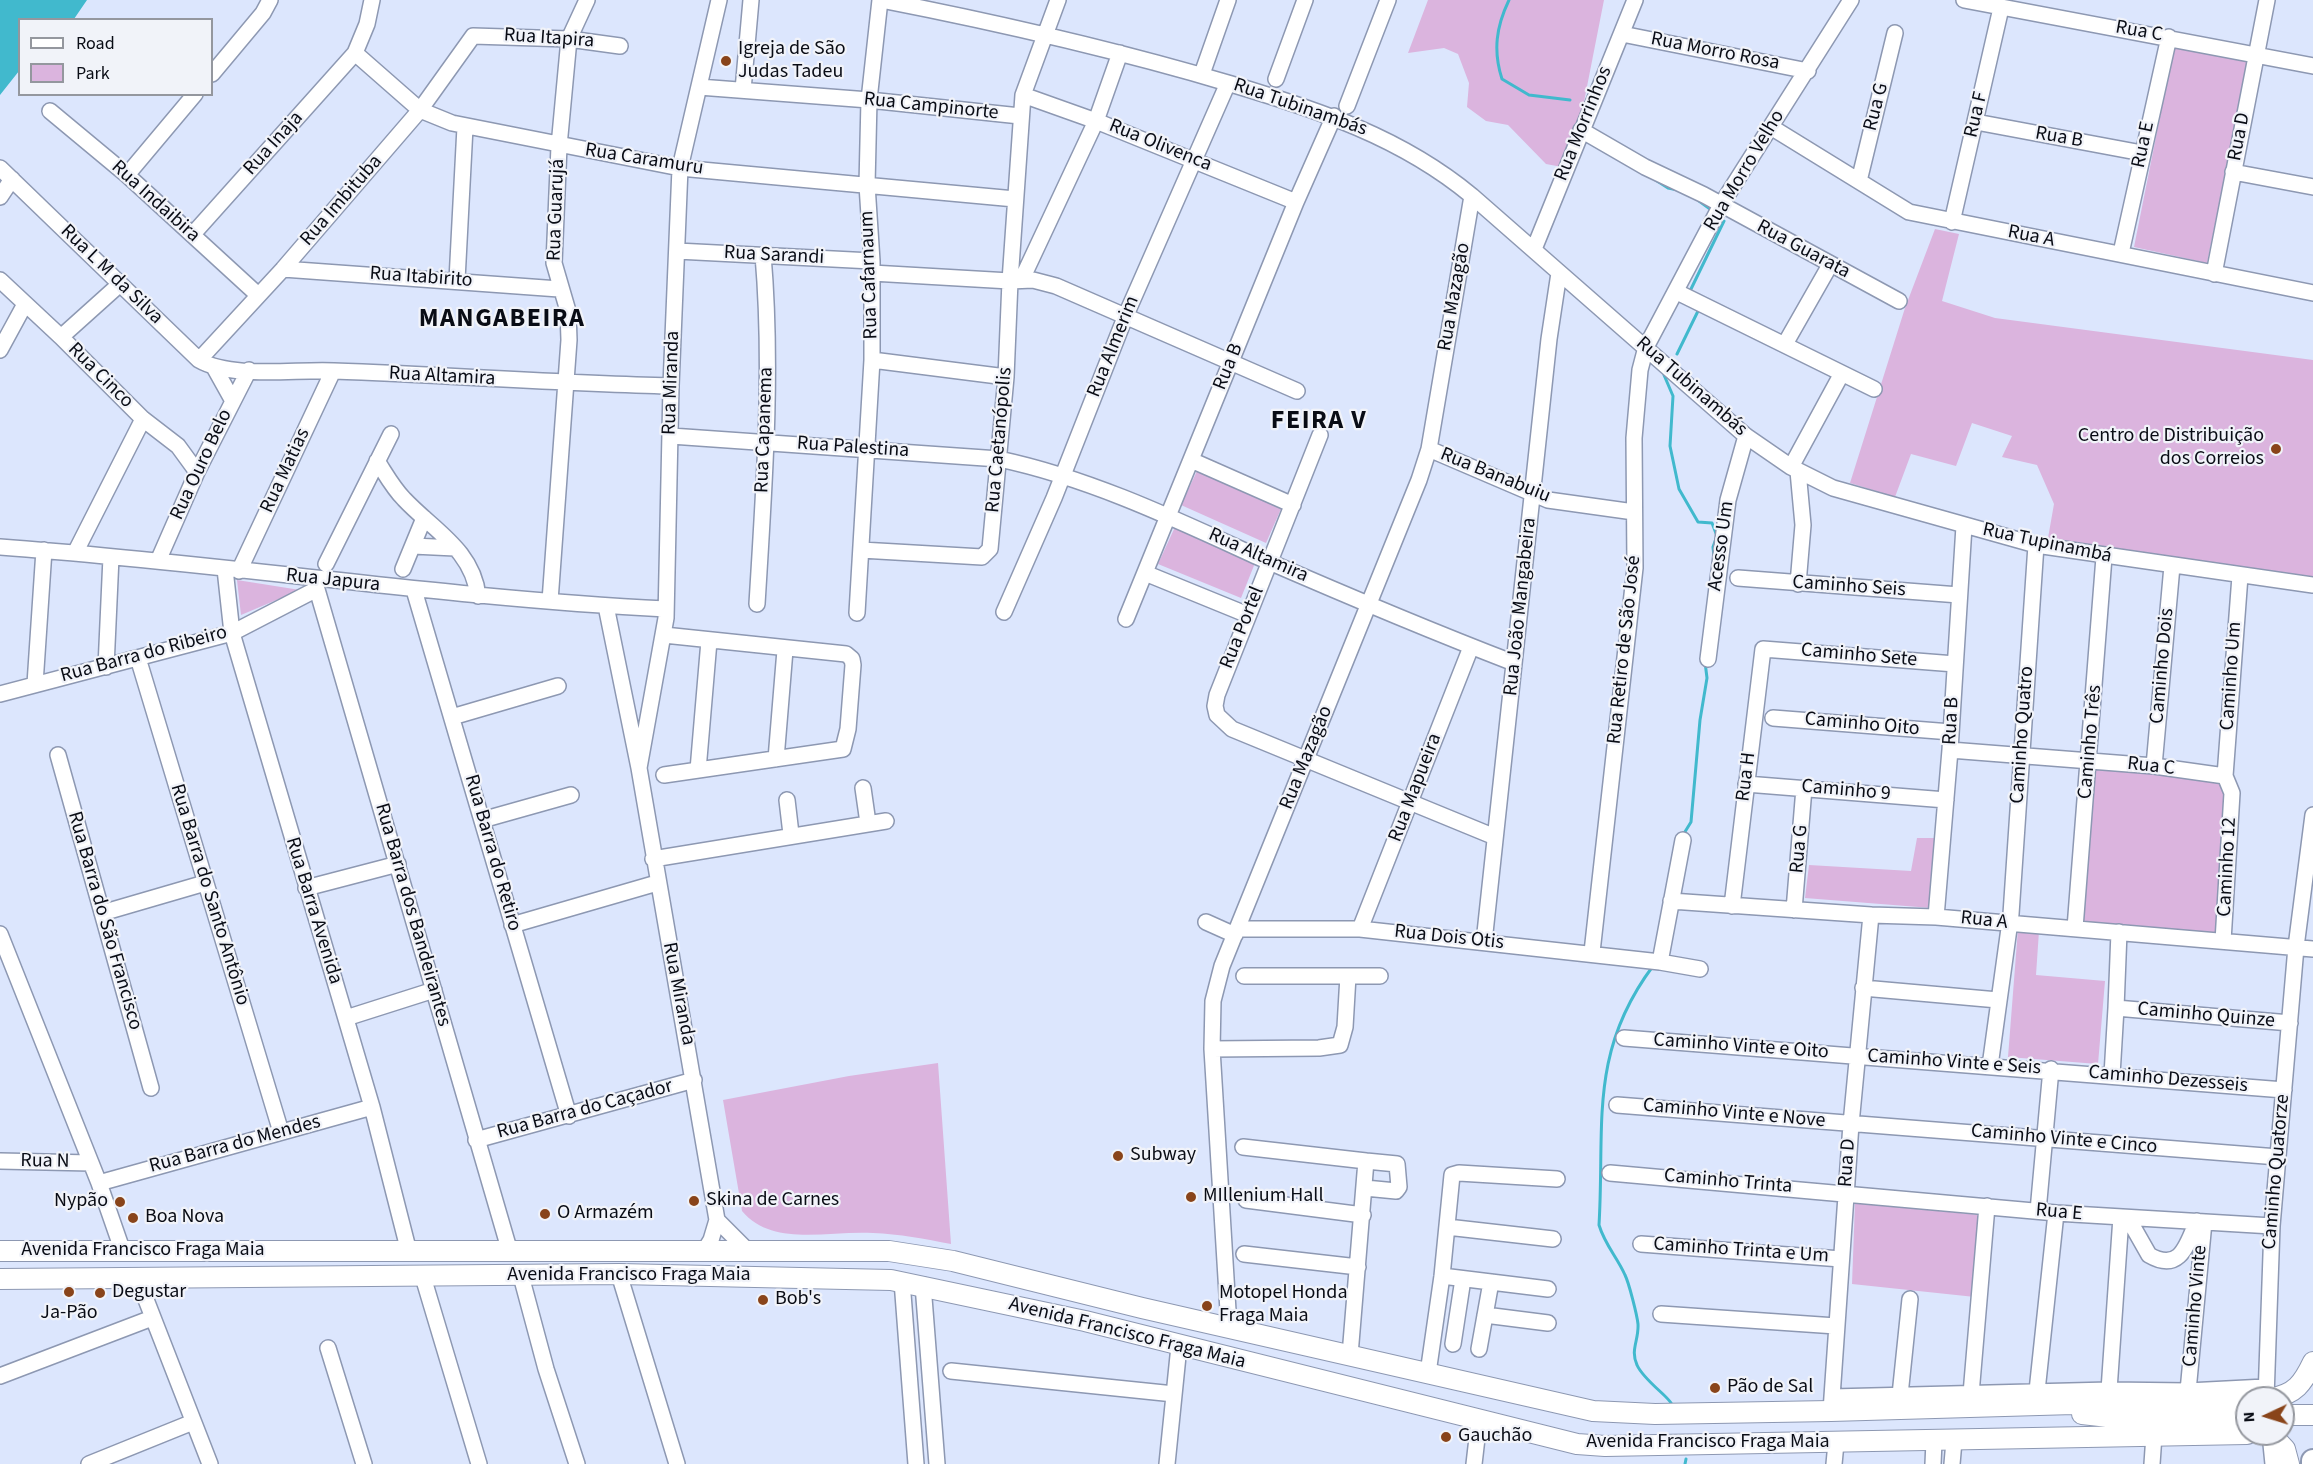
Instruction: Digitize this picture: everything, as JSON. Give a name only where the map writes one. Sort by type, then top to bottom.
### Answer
[{"type":"main road","name":"Avenida Francisco Fraga Maia","points":[[0,1251],[900,1252],[953,1261],[1593,1411],[1655,1414],[1831,1404],[2005,1406],[2235,1399]]},
{"type":"main road","points":[[286,1277],[296,1263],[293,1255],[288,1251]]},
{"type":"main road","points":[[320,1251],[309,1256],[307,1264],[309,1270],[323,1278]]},
{"type":"main road","name":"Avenida Francisco Fraga Maia","points":[[0,1279],[619,1274],[902,1281],[1085,1321],[1577,1444],[1605,1446],[1934,1442],[1997,1438],[2235,1434]]},
{"type":"main road","points":[[1030,1309],[1051,1308],[1061,1301],[1055,1290],[1038,1281]]},
{"type":"main road","points":[[1081,1292],[1067,1294],[1064,1297],[1065,1304],[1085,1321]]},
{"type":"main road","points":[[2295,1390],[2300,1386],[2313,1362]]},
{"type":"main road","points":[[2005,1406],[2132,1419]]},
{"type":"main road","points":[[2295,1415],[2313,1415]]},
{"type":"main road","points":[[1997,1438],[2132,1419],[2235,1416]]},
{"type":"main road","points":[[2282,1446],[2289,1464]]},
{"type":"street","points":[[213,73],[263,14],[270,0]]},
{"type":"street","points":[[354,53],[367,24],[372,0]]},
{"type":"street","name":"Rua Guarujá","points":[[550,601],[568,384],[568,311],[559,289],[554,263],[559,146],[569,39],[587,0]]},
{"type":"street","name":"Rua Miranda","points":[[639,768],[664,635],[666,609],[671,386],[681,168],[718,0]]},
{"type":"street","points":[[744,90],[751,0]]},
{"type":"street","name":"Rua Tubinambás","points":[[881,0],[903,2],[1202,74],[1334,116],[1416,156],[1472,196],[1746,436],[1794,469]]},
{"type":"street","name":"Rua Cafarnaum","points":[[857,613],[872,360],[872,267],[867,185],[869,100],[881,0]]},
{"type":"street","name":"Rua Caetanópolis","points":[[861,550],[987,555],[990,549],[1016,280],[1015,199],[1020,117],[1023,95],[1058,0]]},
{"type":"street","points":[[1202,74],[1228,0]]},
{"type":"street","points":[[1276,79],[1305,0]]},
{"type":"street","points":[[1347,105],[1388,0]]},
{"type":"street","name":"Rua Morrinhos","points":[[1534,249],[1635,0]]},
{"type":"street","name":"Rua Morro Velho","points":[[1646,347],[1721,205],[1851,0]]},
{"type":"street","name":"Rua C","points":[[1964,0],[2313,66]]},
{"type":"street","name":"Rua D","points":[[2214,274],[2267,0]]},
{"type":"street","name":"Rua F","points":[[1952,222],[2001,8]]},
{"type":"street","name":"Rua G","points":[[1859,181],[1895,33]]},
{"type":"street","name":"Rua Morro Rosa","points":[[1622,34],[1808,71]]},
{"type":"street","name":"Rua Itapira","points":[[477,35],[569,39],[620,46]]},
{"type":"street","name":"Rua Imbituba","points":[[199,360],[283,269],[420,110],[469,41],[477,35]]},
{"type":"street","name":"Rua E","points":[[2121,254],[2169,38]]},
{"type":"street","name":"Rua Caramuru","points":[[354,53],[420,110],[465,127],[681,168],[1015,199]]},
{"type":"street","name":"Rua Inaja","points":[[193,234],[354,53]]},
{"type":"street","points":[[1016,280],[1096,121],[1120,53]]},
{"type":"street","name":"Rua Almerim","points":[[1004,612],[1062,476],[1126,315],[1228,83]]},
{"type":"street","name":"Rua Campinorte","points":[[699,87],[869,100],[1020,117]]},
{"type":"street","name":"Rua Olivenca","points":[[1023,95],[1096,121],[1296,202]]},
{"type":"street","points":[[127,175],[193,96]]},
{"type":"street","name":"Rua Indaibira","points":[[50,111],[127,175],[258,295]]},
{"type":"street","name":"Rua B","points":[[1126,619],[1296,202],[1334,116]]},
{"type":"street","name":"Rua B","points":[[1976,123],[2142,153]]},
{"type":"street","points":[[457,280],[465,127]]},
{"type":"street","name":"Rua A","points":[[1771,127],[1909,212],[2313,293]]},
{"type":"street","name":"Rua Guarata","points":[[1581,130],[1645,167],[1721,205],[1899,301]]},
{"type":"street","name":"Rua L M da Silva","points":[[0,168],[199,360],[214,367]]},
{"type":"street","points":[[2233,172],[2313,187]]},
{"type":"street","points":[[0,197],[12,178]]},
{"type":"street","name":"Rua Mazagão","points":[[1229,1327],[1212,1049],[1206,1004],[1218,964],[1236,932],[1369,605],[1429,449],[1472,196]]},
{"type":"street","name":"Rua Sarandi","points":[[676,250],[763,255],[1056,286],[1232,360],[1297,391]]},
{"type":"street","name":"Rua Capanema","points":[[757,604],[766,442],[767,346],[763,255]]},
{"type":"street","points":[[1785,344],[1830,265]]},
{"type":"street","name":"Rua Itabirito","points":[[283,269],[559,289]]},
{"type":"street","name":"Rua João Mangabeira","points":[[1484,942],[1559,273]]},
{"type":"street","name":"Rua Cinco","points":[[0,280],[143,419],[178,446],[197,472]]},
{"type":"street","points":[[61,337],[120,284]]},
{"type":"street","points":[[1677,292],[1785,344],[1841,375],[1874,389]]},
{"type":"street","points":[[0,350],[25,304]]},
{"type":"street","name":"Rua Retiro de São José","points":[[1592,952],[1635,568],[1634,438],[1640,370],[1646,347]]},
{"type":"street","points":[[872,360],[1006,377]]},
{"type":"street","points":[[214,367],[233,401]]},
{"type":"street","name":"Rua Altamira","points":[[214,367],[568,384],[671,386]]},
{"type":"street","name":"Rua Ouro Belo","points":[[158,561],[197,472],[249,370]]},
{"type":"street","name":"Rua Matias","points":[[232,570],[333,371]]},
{"type":"street","points":[[1798,584],[1803,525],[1794,469],[1841,375]]},
{"type":"street","points":[[75,553],[143,419]]},
{"type":"street","points":[[326,564],[390,434]]},
{"type":"street","name":"Rua Palestina","points":[[670,435],[999,459]]},
{"type":"street","name":"Rua Portel","points":[[1305,761],[1221,721],[1215,706],[1217,695],[1320,435]]},
{"type":"street","name":"Acesso Um","points":[[1708,659],[1728,501],[1746,436]]},
{"type":"street","name":"Rua Banabuiu","points":[[1429,449],[1556,502],[1634,512]]},
{"type":"street","name":"Rua Altamira","points":[[999,459],[1062,476],[1168,516],[1369,605],[1514,663]]},
{"type":"street","points":[[1191,460],[1293,505]]},
{"type":"street","points":[[377,461],[403,498],[455,548],[475,574],[478,596]]},
{"type":"street","name":"Rua Tupinambá","points":[[1794,469],[1833,488],[2036,545],[2313,585]]},
{"type":"street","points":[[368,481],[403,498]]},
{"type":"street","points":[[403,569],[424,518]]},
{"type":"street","name":"Rua B","points":[[1936,916],[1947,800],[1964,526]]},
{"type":"street","name":"Caminho Quatro","points":[[1990,1066],[2008,924],[2036,545]]},
{"type":"street","points":[[413,546],[455,548]]},
{"type":"street","name":"Rua Japura","points":[[0,547],[158,561],[232,570],[315,584],[666,609]]},
{"type":"street","points":[[35,684],[44,550]]},
{"type":"street","points":[[106,667],[111,556]]},
{"type":"street","name":"Caminho Três","points":[[2075,928],[2104,556]]},
{"type":"street","name":"Caminho Dois","points":[[2154,766],[2172,566]]},
{"type":"street","name":"Rua Barra Avenida","points":[[232,570],[232,633],[372,1107],[409,1252]]},
{"type":"street","points":[[1145,573],[1248,615]]},
{"type":"street","name":"Caminho Um","points":[[2225,776],[2240,576]]},
{"type":"street","name":"Caminho Seis","points":[[1738,578],[1959,595]]},
{"type":"street","name":"Rua Barra do Ribeiro","points":[[0,694],[232,633],[315,584]]},
{"type":"street","name":"Rua Barra dos Bandeirantes","points":[[315,584],[510,1252]]},
{"type":"street","name":"Rua Barra do Retiro","points":[[414,590],[569,1116]]},
{"type":"street","name":"Rua Miranda","points":[[606,606],[639,768],[657,883],[694,1080],[717,1220]]},
{"type":"street","points":[[664,635],[849,656],[853,665],[843,749],[664,775]]},
{"type":"street","points":[[698,770],[709,641]]},
{"type":"street","name":"Rua Mapueira","points":[[1360,929],[1411,804],[1470,647]]},
{"type":"street","name":"Caminho Sete","points":[[1763,649],[1955,664]]},
{"type":"street","name":"Rua H","points":[[1732,906],[1763,649]]},
{"type":"street","points":[[776,759],[785,650]]},
{"type":"street","name":"Rua Barra do Santo Antônio","points":[[138,658],[281,1132]]},
{"type":"street","points":[[452,717],[558,686]]},
{"type":"street","name":"Caminho Oito","points":[[1773,718],[1951,732]]},
{"type":"street","name":"Rua C","points":[[1950,750],[2154,766],[2225,776]]},
{"type":"street","name":"Rua Barra do São Francisco","points":[[58,755],[152,1088]]},
{"type":"street","points":[[1305,761],[1495,837]]},
{"type":"street","name":"Caminho 12","points":[[2223,941],[2232,793],[2225,776]]},
{"type":"street","name":"Caminho 9","points":[[1746,784],[1947,800]]},
{"type":"street","points":[[864,788],[868,823]]},
{"type":"street","name":"Rua G","points":[[1794,910],[1804,788]]},
{"type":"street","points":[[482,820],[571,795]]},
{"type":"street","points":[[787,800],[791,834]]},
{"type":"street","name":"Caminho Quatorze","points":[[2267,1386],[2272,1226],[2296,947],[2313,815]]},
{"type":"street","points":[[653,859],[791,834],[886,821]]},
{"type":"street","points":[[1683,840],[1671,901],[1654,961],[1700,969]]},
{"type":"street","points":[[306,888],[398,864]]},
{"type":"street","points":[[102,913],[205,883]]},
{"type":"street","points":[[513,926],[657,883]]},
{"type":"street","name":"Rua A","points":[[1671,901],[1871,915],[1936,916],[2008,924],[2313,948]]},
{"type":"street","name":"Rua D","points":[[1831,1404],[1851,1124],[1871,915]]},
{"type":"street","points":[[1206,922],[1236,932]]},
{"type":"street","name":"Rua Dois Otis","points":[[1236,932],[1360,929],[1592,952],[1654,961]]},
{"type":"street","points":[[2116,1008],[2119,932]]},
{"type":"street","points":[[0,934],[99,1183],[123,1252]]},
{"type":"street","points":[[1244,976],[1380,976]]},
{"type":"street","points":[[1212,1049],[1319,1048],[1340,1045],[1345,1028],[1348,976]]},
{"type":"street","points":[[1863,988],[1998,1000]]},
{"type":"street","points":[[346,1018],[434,990]]},
{"type":"street","name":"Caminho Quinze","points":[[2112,1075],[2116,1008],[2290,1023]]},
{"type":"street","name":"Caminho Vinte e Oito","points":[[1624,1038],[1857,1056]]},
{"type":"street","name":"Caminho Vinte e Seis","points":[[1857,1056],[2051,1070]]},
{"type":"street","points":[[2038,1211],[2051,1070]]},
{"type":"street","name":"Caminho Dezesseis","points":[[2051,1070],[2284,1090]]},
{"type":"street","name":"Rua Barra do Caçador","points":[[476,1140],[694,1080]]},
{"type":"street","name":"Caminho Vinte e Nove","points":[[1617,1105],[1851,1124]]},
{"type":"street","name":"Rua Barra do Mendes","points":[[99,1183],[372,1107]]},
{"type":"street","name":"Caminho Vinte e Cinco","points":[[1851,1124],[2278,1157]]},
{"type":"street","points":[[1243,1147],[1397,1164],[1399,1187],[1396,1191],[1365,1188]]},
{"type":"street","name":"Rua N","points":[[1,1159],[91,1163]]},
{"type":"street","points":[[1350,1355],[1366,1161]]},
{"type":"street","points":[[1428,1373],[1448,1227],[1451,1177],[1455,1173],[1557,1179]]},
{"type":"street","name":"Caminho Trinta","points":[[1610,1173],[1846,1192]]},
{"type":"street","name":"Rua E","points":[[1846,1192],[2056,1214],[2272,1226]]},
{"type":"street","points":[[1246,1200],[1362,1215]]},
{"type":"street","points":[[1971,1394],[1987,1206]]},
{"type":"street","points":[[2037,1391],[2056,1214]]},
{"type":"street","points":[[2124,1217],[2149,1255],[2167,1262],[2175,1260],[2182,1253],[2201,1222]]},
{"type":"street","points":[[2109,1390],[2124,1217]]},
{"type":"street","points":[[703,1252],[711,1240],[717,1220],[748,1251]]},
{"type":"street","name":"Caminho Vinte","points":[[2188,1391],[2201,1222]]},
{"type":"street","points":[[1448,1227],[1553,1239]]},
{"type":"street","name":"Caminho Trinta e Um","points":[[1641,1244],[1841,1259]]},
{"type":"street","points":[[1244,1254],[1358,1267]]},
{"type":"street","points":[[619,1274],[678,1464]]},
{"type":"street","points":[[521,1275],[546,1369],[577,1464]]},
{"type":"street","points":[[1442,1276],[1548,1289]]},
{"type":"street","points":[[423,1277],[479,1464]]},
{"type":"street","points":[[138,1279],[210,1464]]},
{"type":"street","points":[[1453,1344],[1463,1279]]},
{"type":"street","points":[[902,1281],[916,1464]]},
{"type":"street","points":[[1479,1349],[1491,1282]]},
{"type":"street","points":[[922,1285],[937,1464]]},
{"type":"street","points":[[1900,1395],[1910,1299]]},
{"type":"street","points":[[1485,1314],[1548,1323]]},
{"type":"street","points":[[1661,1314],[1836,1326]]},
{"type":"street","points":[[0,1376],[152,1318]]},
{"type":"street","points":[[1167,1464],[1179,1346]]},
{"type":"street","points":[[328,1348],[364,1464]]},
{"type":"street","points":[[951,1371],[1174,1394]]},
{"type":"street","points":[[1831,1404],[1900,1395],[2037,1391],[2235,1393]]},
{"type":"street","points":[[1474,1464],[1479,1421]]},
{"type":"street","points":[[89,1464],[122,1458],[193,1422]]},
{"type":"street","points":[[2152,1464],[2154,1435]]},
{"type":"street","points":[[1952,1464],[1954,1441]]},
{"type":"street","points":[[1933,1464],[1934,1442]]},
{"type":"street","points":[[1834,1464],[1836,1443]]},
{"type":"street","points":[[2272,1446],[2273,1464]]},
{"type":"green space","points":[[1428,0],[1604,0],[1581,117],[1562,167],[1546,164],[1508,125],[1486,121],[1467,107],[1469,83],[1458,54],[1444,48],[1408,53]]},
{"type":"green space","points":[[2175,42],[2249,57],[2207,263],[2134,247]]},
{"type":"green space","points":[[1935,229],[1959,234],[1942,301],[1995,318],[2313,360],[2313,577],[2048,538],[2054,504],[2037,465],[2002,457],[2012,436],[1972,423],[1956,466],[1911,454],[1895,497],[1850,483],[1905,308]]},
{"type":"green space","points":[[1197,471],[1281,509],[1266,543],[1181,505]]},
{"type":"green space","points":[[1175,527],[1255,563],[1241,598],[1158,564]]},
{"type":"green space","points":[[237,580],[300,590],[241,615]]},
{"type":"green space","points":[[2094,768],[2221,780],[2227,788],[2217,935],[2082,923]]},
{"type":"green space","points":[[1917,838],[1936,838],[1931,908],[1805,898],[1809,865],[1911,871]]},
{"type":"green space","points":[[2018,929],[2039,931],[2036,975],[2105,981],[2098,1064],[2008,1057]]},
{"type":"green space","points":[[938,1063],[951,1244],[883,1234],[803,1235],[786,1233],[770,1230],[755,1222],[742,1211],[723,1100],[849,1076]]},
{"type":"green space","points":[[1855,1203],[1980,1215],[1975,1297],[1852,1284]]},
{"type":"water","points":[[0,0],[87,0],[75,18],[18,18],[18,72],[0,95]]},
{"type":"waterway","points":[[1509,0],[1497,39],[1497,59],[1502,79],[1529,95],[1570,100]]},
{"type":"waterway","points":[[1654,179],[1668,188],[1678,190]]},
{"type":"waterway","points":[[1699,201],[1710,209]]},
{"type":"waterway","points":[[1691,289],[1724,221]]},
{"type":"waterway","points":[[1677,354],[1699,309]]},
{"type":"waterway","points":[[1664,375],[1673,396],[1670,446],[1679,489],[1698,522],[1712,523],[1717,536],[1713,547],[1714,557]]},
{"type":"waterway","points":[[1683,835],[1691,822],[1700,720],[1707,678],[1705,662]]},
{"type":"waterway","points":[[1653,966],[1632,998],[1618,1029],[1609,1060],[1602,1122],[1599,1225],[1604,1239],[1625,1275],[1631,1292],[1638,1324],[1634,1355],[1637,1365],[1645,1377],[1672,1405]]},
{"type":"waterway","points":[[1685,1464],[1686,1459]]},
{"type":"place","name":"Igreja de São Judas Tadeu","points":[[726,61]]},
{"type":"place","name":"Centro de Distribuição dos Correios","points":[[2276,449]]},
{"type":"place","name":"Subway","points":[[1118,1156]]},
{"type":"place","name":"MIllenium Hall","points":[[1191,1197]]},
{"type":"place","name":"Skina de Carnes","points":[[694,1201]]},
{"type":"place","name":"Nypão","points":[[120,1202]]},
{"type":"place","name":"O Armazém","points":[[545,1214]]},
{"type":"place","name":"Boa Nova","points":[[133,1218]]},
{"type":"place","name":"Ja-Pão","points":[[69,1292]]},
{"type":"place","name":"Degustar","points":[[100,1293]]},
{"type":"place","name":"Bob's","points":[[763,1300]]},
{"type":"place","name":"Motopel Honda Fraga Maia","points":[[1207,1306]]},
{"type":"place","name":"Pão de Sal","points":[[1715,1388]]},
{"type":"place","name":"Gauchão","points":[[1446,1437]]},
{"type":"district","name":"MANGABEIRA","points":[[502,320]]},
{"type":"district","name":"FEIRA V","points":[[1319,422]]}]
